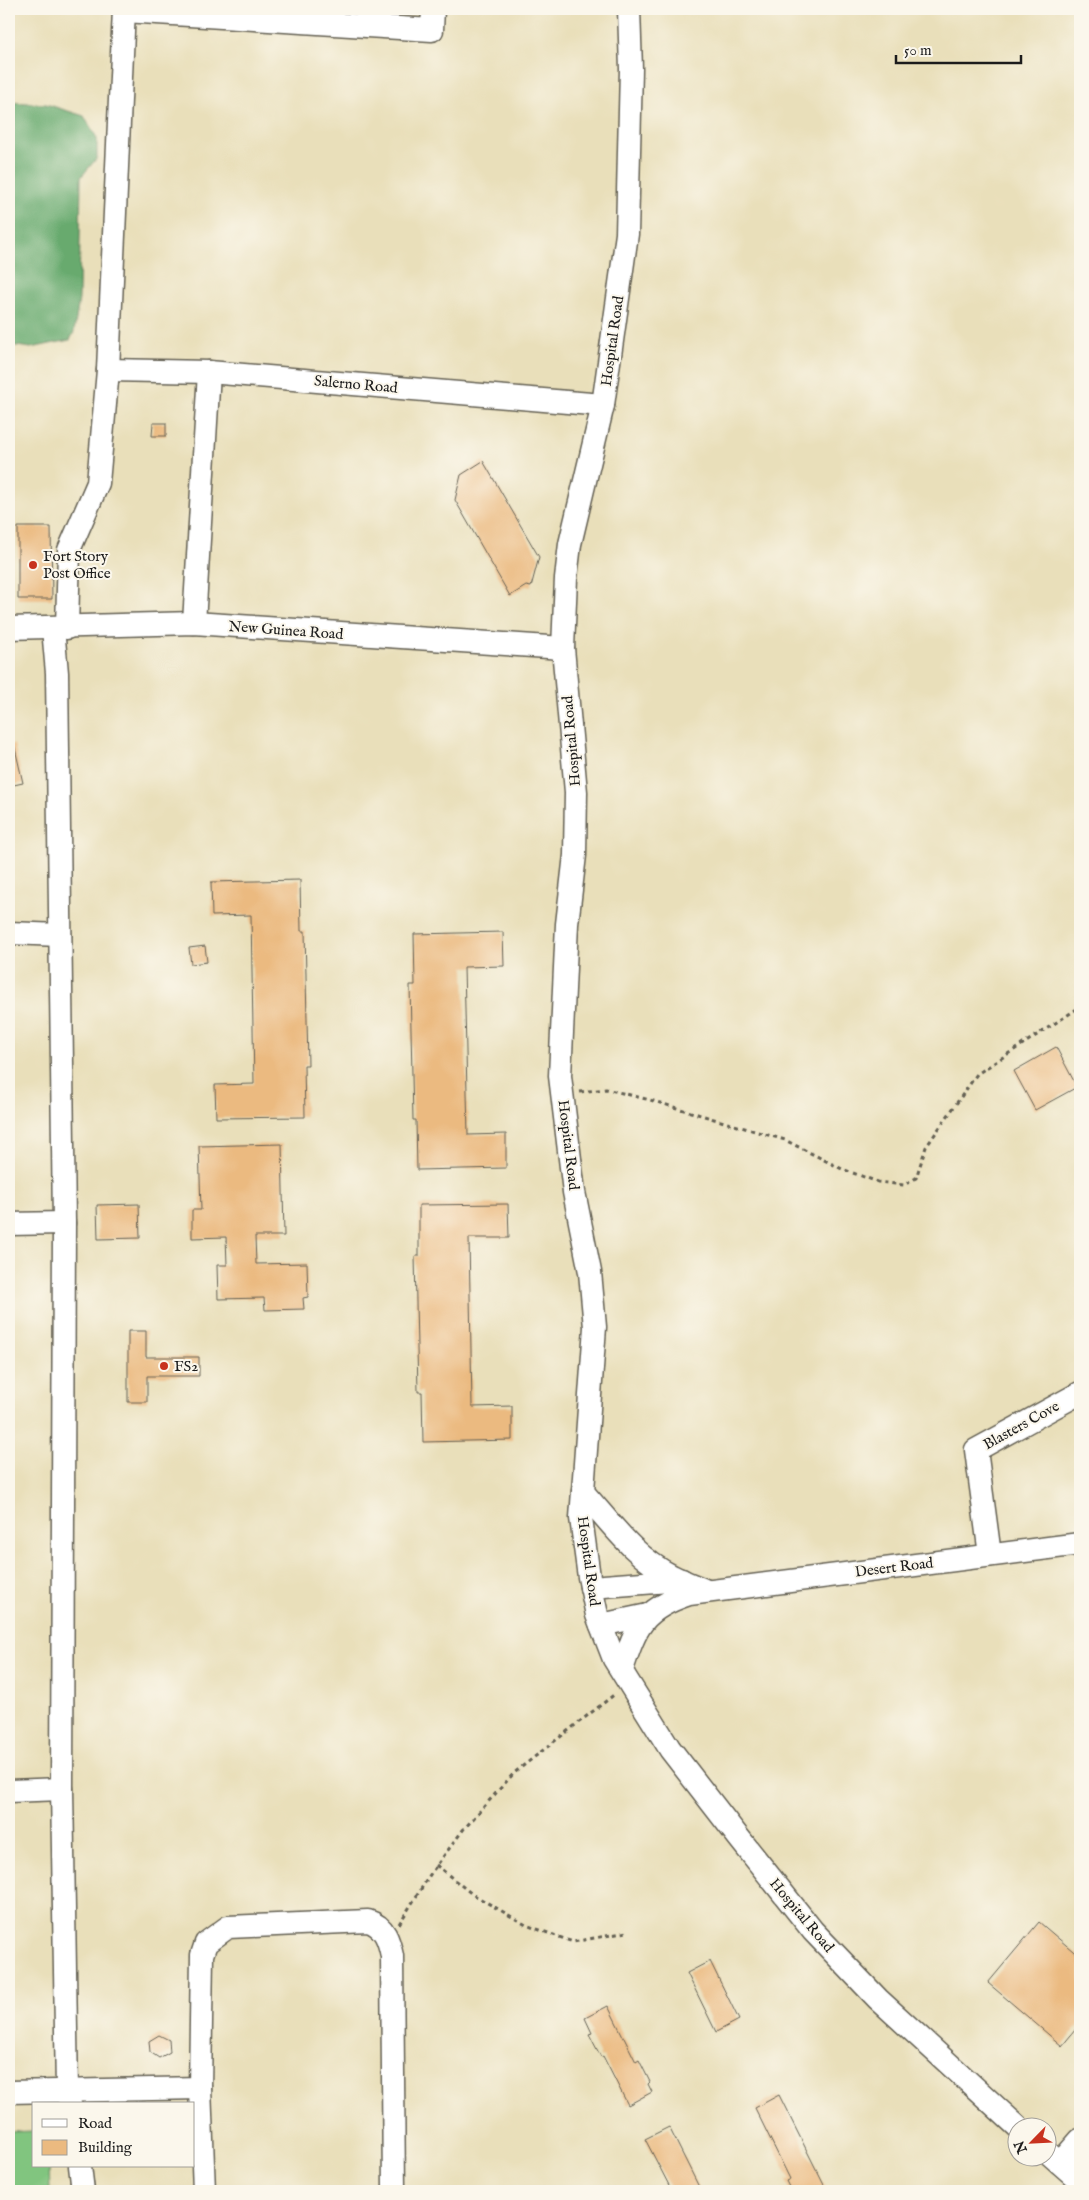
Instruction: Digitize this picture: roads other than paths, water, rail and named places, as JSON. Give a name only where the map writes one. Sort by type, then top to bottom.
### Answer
[{"type":"street","points":[[69,2097],[62,1789],[64,1223],[57,673],[69,550],[98,483],[108,370],[124,10],[432,30],[433,9]]},
{"type":"street","name":"Hospital Road","points":[[630,9],[631,69],[627,234],[603,405],[570,544],[566,578],[563,648],[576,792],[575,855],[567,924],[560,1067],[574,1192],[590,1272],[595,1327],[581,1518],[591,1586],[601,1625],[614,1659],[670,1749],[813,1931],[878,1999],[1007,2118]]},
{"type":"street","name":"Salerno Road","points":[[108,370],[209,372],[603,405]]},
{"type":"street","points":[[194,623],[209,372]]},
{"type":"street","name":"New Guinea Road","points":[[9,628],[194,623],[563,648]]},
{"type":"street","points":[[9,933],[60,935]]},
{"type":"street","points":[[9,1224],[64,1223]]},
{"type":"street","name":"Blasters Cove","points":[[990,1555],[976,1450],[1080,1393]]},
{"type":"street","points":[[583,1492],[618,1534],[646,1559],[671,1576],[707,1591]]},
{"type":"street","name":"Desert Road","points":[[626,1677],[632,1637],[648,1615],[668,1601],[707,1591],[1080,1544]]},
{"type":"street","points":[[591,1586],[682,1580]]},
{"type":"street","name":"Desert Road","points":[[601,1625],[648,1615]]},
{"type":"street","points":[[9,1791],[62,1789]]},
{"type":"street","points":[[204,2191],[200,2088],[202,1955],[206,1943],[228,1927],[368,1921],[376,1923],[389,1939],[392,1956],[394,2191]]},
{"type":"street","points":[[9,2092],[69,2097],[200,2088]]},
{"type":"street","points":[[1056,2155],[1080,2140]]},
{"type":"street","points":[[1056,2160],[1080,2181]]},
{"type":"street","points":[[80,2168],[83,2191]]},
{"type":"place","name":"Fort Story Post Office","points":[[33,565]]},
{"type":"place","name":"FS2","points":[[164,1366]]}]
